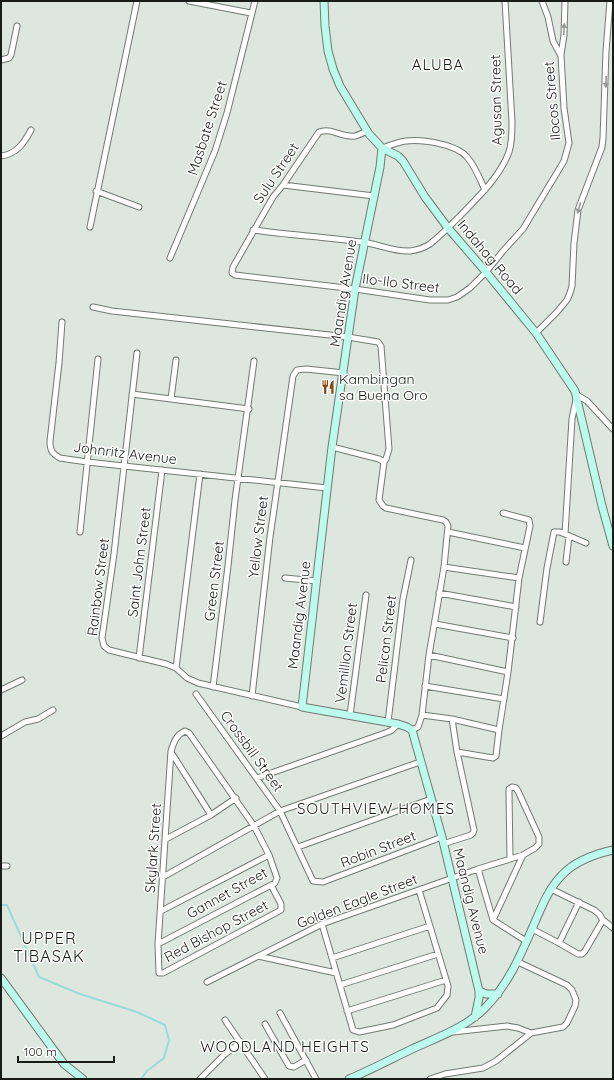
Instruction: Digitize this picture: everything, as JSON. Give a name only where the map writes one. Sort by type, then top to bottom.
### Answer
[{"type":"street","points":[[90,227],[96,191],[137,1]]},
{"type":"street","points":[[189,1],[251,13]]},
{"type":"street","name":"Masbate Street","points":[[170,258],[215,151],[230,100],[255,1]]},
{"type":"street","name":"Indahag Road","points":[[324,1],[328,51],[333,69],[340,86],[367,131],[382,148],[398,156],[403,161],[425,197],[448,228],[536,333],[573,386],[577,395],[613,546]]},
{"type":"street","name":"Agusan Street","points":[[253,230],[364,242],[409,251],[423,248],[448,228],[485,190],[510,151],[512,138],[505,1]]},
{"type":"street","name":"Ilocos Street","points":[[486,272],[523,229],[564,160],[567,152],[568,143],[561,56],[553,41],[548,17],[542,1]]},
{"type":"street","points":[[561,56],[564,35],[565,1]]},
{"type":"street","points":[[536,333],[567,300],[572,286],[574,242],[578,210],[602,147],[606,51],[610,1]]},
{"type":"street","points":[[1,60],[9,58],[11,55],[17,26]]},
{"type":"street","points":[[1,156],[19,149],[25,142],[30,130]]},
{"type":"street","name":"Sulu Street","points":[[232,273],[233,268],[253,230],[273,197],[283,185],[319,132],[329,130],[344,136],[354,136],[367,131]]},
{"type":"street","points":[[382,148],[406,141],[430,142],[453,148],[466,156],[472,163],[485,190]]},
{"type":"street","name":"Maandig Avenue","points":[[302,706],[332,447],[344,373],[355,289],[380,167],[382,148]]},
{"type":"street","points":[[283,185],[374,196]]},
{"type":"street","points":[[96,191],[139,206]]},
{"type":"street","name":"Ilo-Ilo Street","points":[[232,273],[235,275],[355,289],[430,300],[448,300],[457,297],[466,291],[486,272]]},
{"type":"street","points":[[93,307],[112,311],[348,337],[377,341],[381,346],[389,450],[384,462],[379,500],[386,508],[443,520],[448,526],[444,567],[429,655],[422,714],[418,727],[412,730],[407,726],[398,724],[302,706]]},
{"type":"street","name":"Johnritz Avenue","points":[[62,322],[59,363],[50,434],[50,448],[53,454],[60,458],[87,462],[327,488]]},
{"type":"street","name":"Rainbow Street","points":[[137,353],[102,641],[104,646],[109,650],[166,664],[176,668],[187,678],[198,683],[302,706]]},
{"type":"street","points":[[80,532],[98,359]]},
{"type":"street","points":[[171,399],[176,360]]},
{"type":"street","name":"Green Street","points":[[213,686],[238,478],[249,409],[254,361]]},
{"type":"street","name":"Yellow Street","points":[[252,696],[277,483],[294,372],[301,369],[326,370],[344,373]]},
{"type":"street","points":[[132,394],[249,409]]},
{"type":"street","points":[[566,562],[572,419],[577,395],[587,401],[613,429]]},
{"type":"street","points":[[332,447],[379,459],[384,462]]},
{"type":"street","name":"Saint John Street","points":[[139,658],[162,470]]},
{"type":"street","points":[[176,668],[200,474]]},
{"type":"street","points":[[457,752],[493,758],[496,756],[519,578],[530,526],[530,522],[524,519],[503,513]]},
{"type":"street","points":[[540,622],[554,533],[558,531],[586,543]]},
{"type":"street","points":[[448,532],[525,548]]},
{"type":"street","name":"Pelican Street","points":[[388,722],[403,599],[410,560]]},
{"type":"street","points":[[444,567],[519,578]]},
{"type":"street","points":[[285,578],[316,581]]},
{"type":"street","points":[[439,593],[516,607]]},
{"type":"street","name":"Vemillion Street","points":[[350,715],[366,595]]},
{"type":"street","points":[[435,624],[512,638]]},
{"type":"street","points":[[429,655],[508,672]]},
{"type":"street","points":[[1,690],[22,680]]},
{"type":"street","points":[[425,686],[504,699]]},
{"type":"street","name":"Crossbill Street","points":[[196,694],[280,811],[313,881],[323,882]]},
{"type":"street","points":[[1,736],[25,722],[38,719],[53,710]]},
{"type":"street","points":[[422,714],[452,719],[499,730]]},
{"type":"street","name":"Robin Street","points":[[323,882],[442,840],[471,835],[473,833],[474,830],[457,752],[452,719]]},
{"type":"street","points":[[257,778],[388,732],[398,724]]},
{"type":"street","name":"Maandig Avenue","points":[[412,730],[452,878],[479,991],[475,1017]]},
{"type":"street","name":"Skylark Street","points":[[159,973],[158,944],[171,751],[175,739],[185,731]]},
{"type":"street","name":"Gannet Street","points":[[158,944],[271,885],[277,881],[278,878],[269,855],[254,826],[236,798],[185,731]]},
{"type":"street","points":[[171,751],[211,815]]},
{"type":"street","points":[[163,877],[280,811],[420,762]]},
{"type":"street","points":[[493,920],[523,855],[539,844],[540,837],[516,788],[512,787],[508,793],[510,858]]},
{"type":"street","points":[[166,839],[211,815],[236,798]]},
{"type":"street","points":[[298,847],[431,800]]},
{"type":"street","points":[[349,1079],[412,1049],[453,1032],[475,1017],[498,994],[518,962],[526,941],[551,889],[562,874],[575,864],[613,850]]},
{"type":"street","points":[[161,911],[269,855]]},
{"type":"street","name":"Golden Eagle Street","points":[[208,982],[322,924],[510,858],[523,855]]},
{"type":"street","points":[[1,866],[7,866]]},
{"type":"street","points":[[478,869],[493,920],[526,941]]},
{"type":"street","name":"Red Bishop Street","points":[[159,973],[163,973],[281,910],[281,904],[271,885]]},
{"type":"street","points":[[551,889],[594,910],[613,928]]},
{"type":"street","points":[[322,924],[354,1031],[359,1032],[393,1025],[437,1008],[447,995],[448,986],[419,890]]},
{"type":"street","points":[[559,942],[580,902]]},
{"type":"street","points":[[532,929],[559,942],[578,954],[582,954],[603,920]]},
{"type":"street","points":[[332,958],[430,926]]},
{"type":"street","points":[[340,985],[438,954]]},
{"type":"street","points":[[258,956],[336,973]]},
{"type":"street","points":[[430,1079],[483,1068],[496,1061],[531,1034],[563,1027],[567,1023],[575,1006],[576,1000],[572,990],[567,985],[518,962]]},
{"type":"street","points":[[1,978],[64,1064],[83,1079]]},
{"type":"street","points":[[347,1011],[446,980]]},
{"type":"street","points":[[479,991],[486,994],[498,994]]},
{"type":"street","points":[[280,1013],[316,1079]]},
{"type":"street","points":[[225,1020],[265,1079]]},
{"type":"street","points":[[264,1024],[289,1066],[294,1067],[306,1060]]},
{"type":"street","points":[[453,1032],[507,1026],[518,1028],[531,1034]]},
{"type":"street","points":[[200,1079],[224,1055],[241,1042]]},
{"type":"waterway","points":[[1,905],[7,905],[39,977],[80,994],[137,1012],[165,1025],[169,1040],[164,1058],[147,1071],[141,1079]]},
{"type":"place","name":"Kambingan sa Buena Oro","points":[[328,387]]},
{"type":"district","name":"ALUBA","points":[[438,64]]},
{"type":"district","name":"SOUTHVIEW HOMES","points":[[376,808]]},
{"type":"district","name":"UPPER TIBASAK","points":[[49,947]]},
{"type":"district","name":"WOODLAND HEIGHTS","points":[[285,1046]]}]
